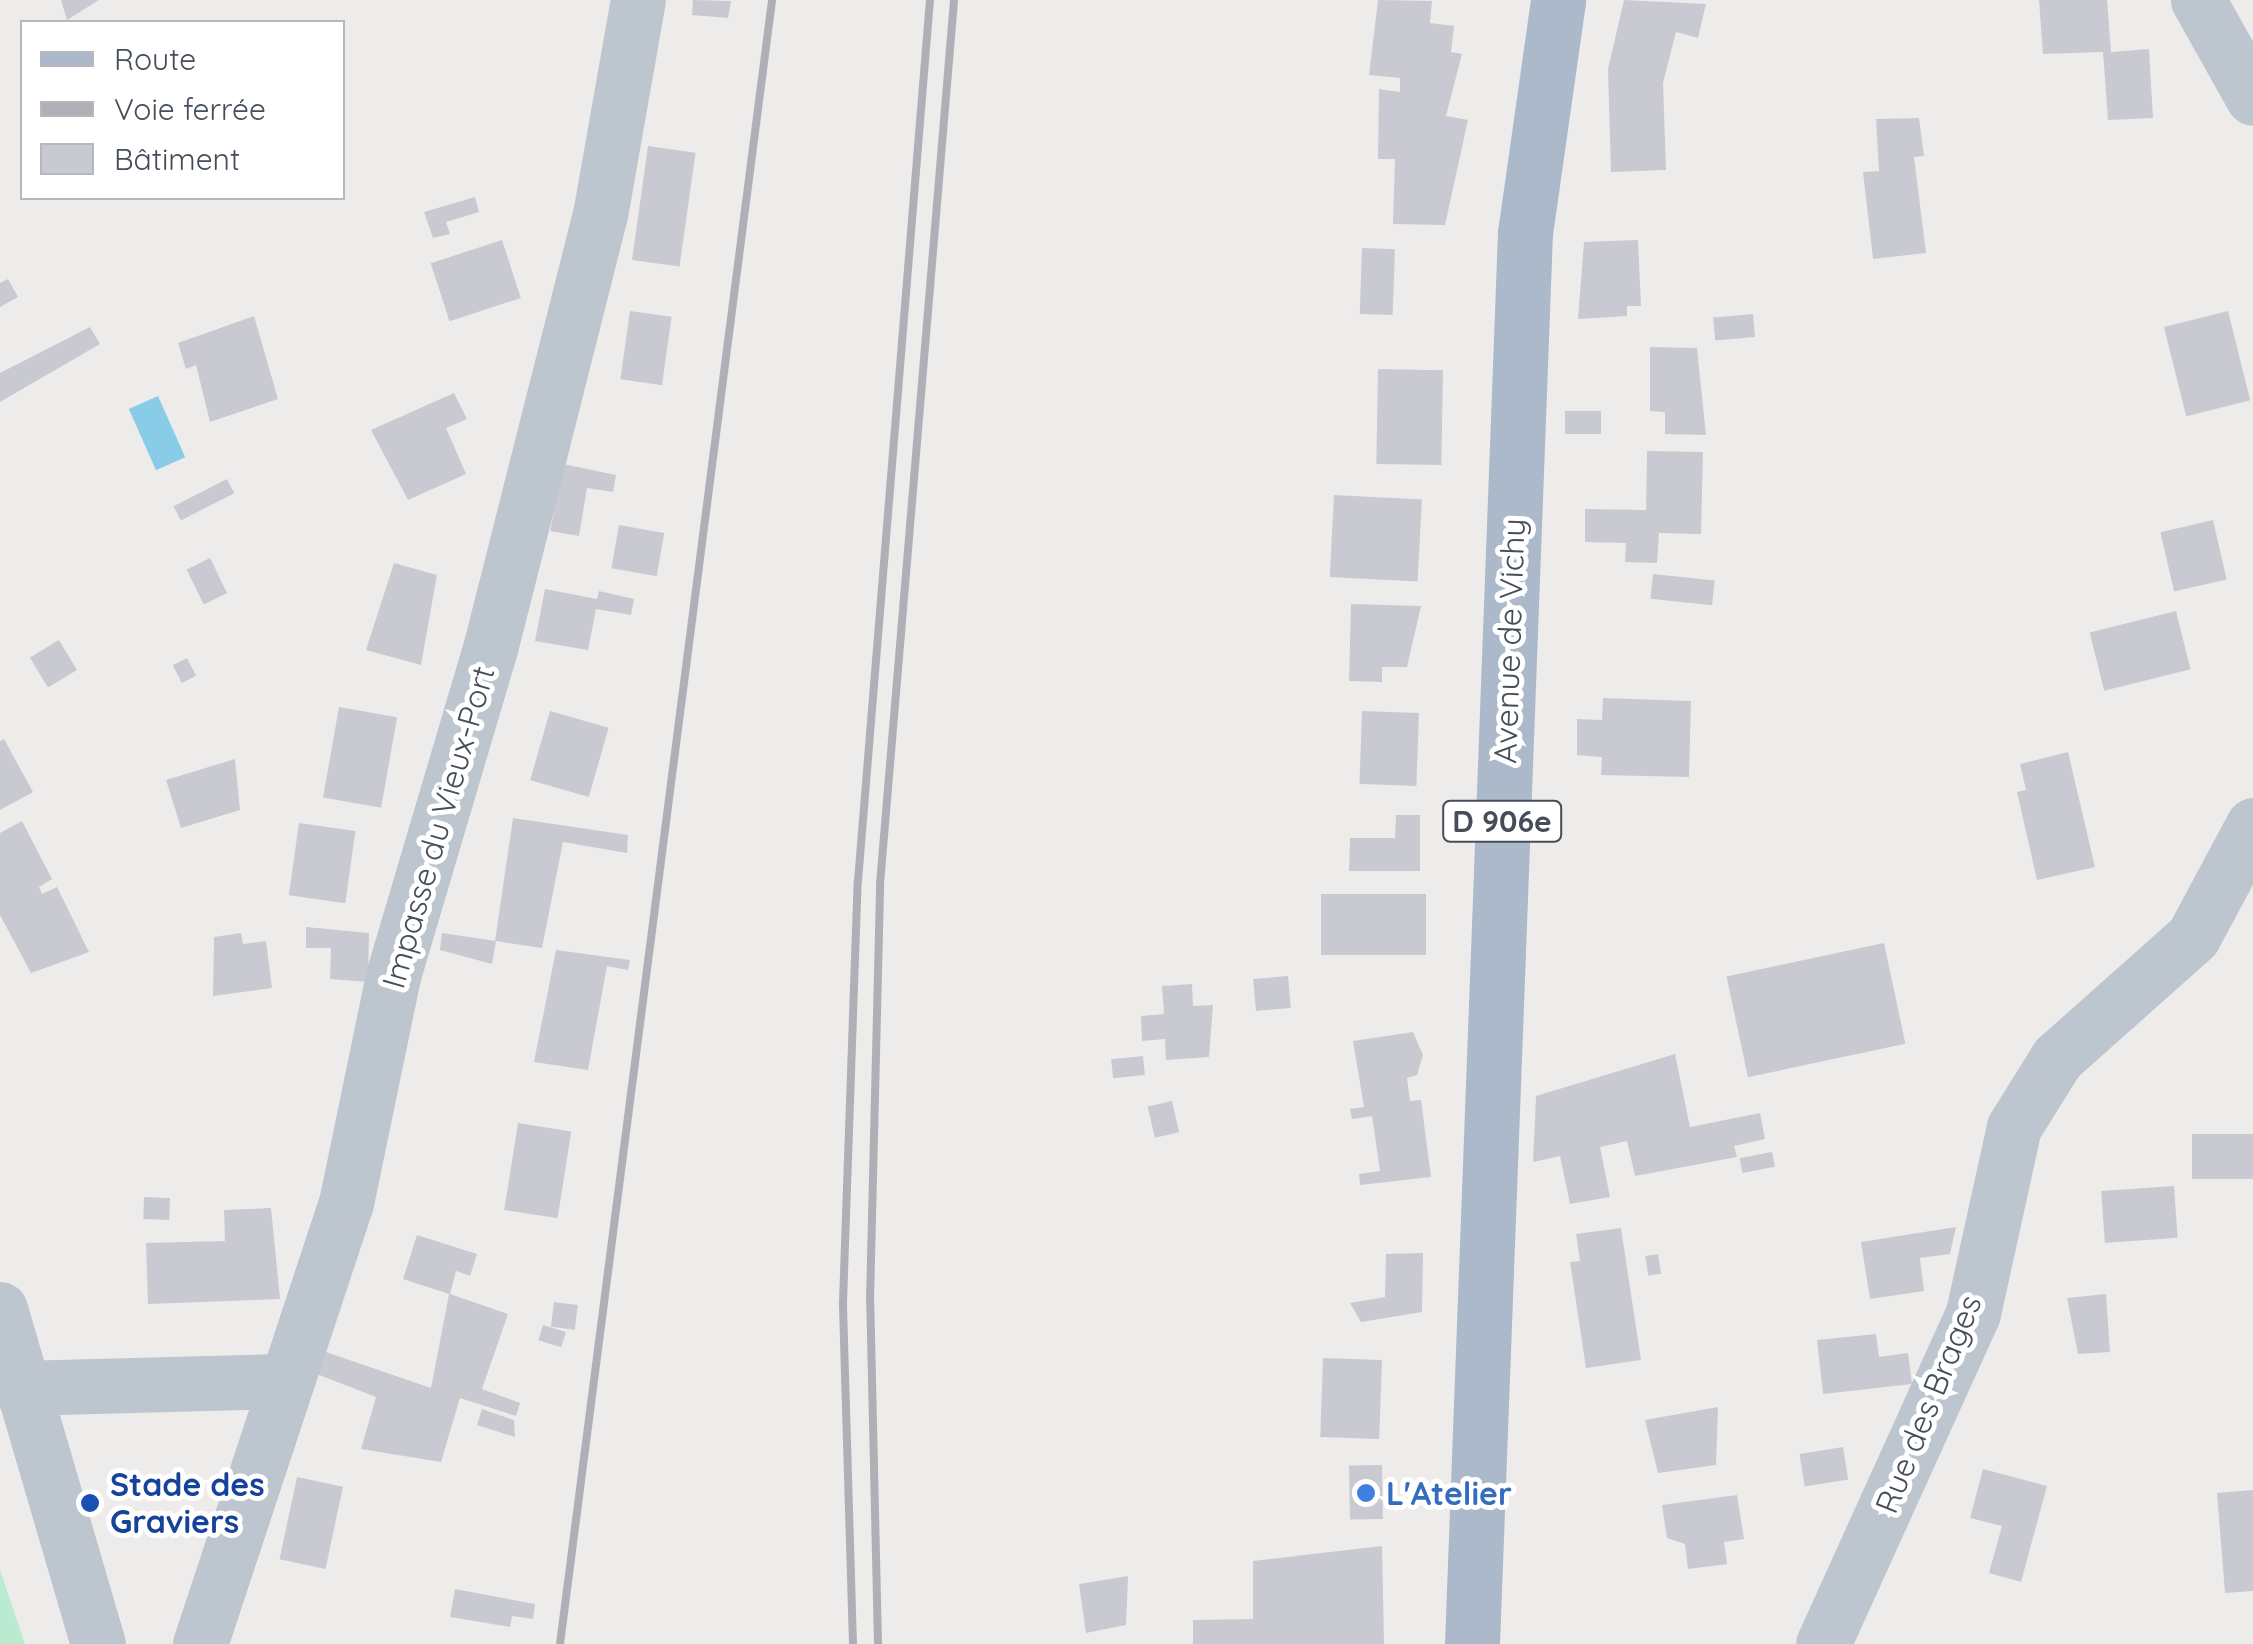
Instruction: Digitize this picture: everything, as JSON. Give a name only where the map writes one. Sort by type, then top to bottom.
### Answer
[{"type":"main road","name":"Avenue de Vichy","points":[[1472,1644],[1524,233],[1558,0]]},
{"type":"street","name":"Impasse du Vieux-Port","points":[[200,1644],[282,1380],[346,1203],[394,976],[491,644],[600,214],[638,0]]},
{"type":"street","points":[[2198,0],[2253,98]]},
{"type":"street","name":"Rue des Brages","points":[[1823,1644],[1972,1313],[2014,1127],[2056,1058],[2193,937],[2253,824]]},
{"type":"street","points":[[0,1308],[10,1370],[98,1644]]},
{"type":"street","points":[[10,1370],[282,1380]]},
{"type":"green space","points":[[0,1570],[25,1644],[0,1644]]},
{"type":"water","points":[[158,396],[185,457],[156,470],[129,409]]},
{"type":"building","points":[[61,0],[99,0],[67,20]]},
{"type":"building","points":[[693,0],[731,1],[728,18],[692,15]]},
{"type":"building","points":[[1378,0],[1432,1],[1430,23],[1454,26],[1451,52],[1462,54],[1446,116],[1468,120],[1445,225],[1393,224],[1395,159],[1378,159],[1379,89],[1400,92],[1400,78],[1369,75]]},
{"type":"building","points":[[1624,0],[1706,4],[1698,38],[1676,32],[1663,83],[1666,170],[1611,172],[1608,69]]},
{"type":"building","points":[[2039,0],[2107,0],[2111,52],[2149,49],[2153,118],[2108,120],[2103,52],[2043,54]]},
{"type":"building","points":[[1919,118],[1924,156],[1914,157],[1926,253],[1873,259],[1863,172],[1879,171],[1876,119]]},
{"type":"building","points":[[648,146],[696,153],[680,267],[632,260]]},
{"type":"building","points":[[475,197],[479,212],[446,222],[450,234],[433,238],[424,212]]},
{"type":"building","points":[[502,240],[521,298],[450,321],[431,263]]},
{"type":"building","points":[[1638,240],[1641,306],[1627,306],[1627,316],[1578,319],[1584,242]]},
{"type":"building","points":[[1362,248],[1395,249],[1393,315],[1360,314]]},
{"type":"building","points":[[8,279],[18,297],[0,307],[0,283]]},
{"type":"building","points":[[630,311],[672,317],[662,385],[620,379]]},
{"type":"building","points":[[2228,311],[2250,400],[2186,416],[2164,327]]},
{"type":"building","points":[[1753,314],[1755,337],[1715,340],[1713,317]]},
{"type":"building","points":[[254,316],[278,399],[210,422],[196,365],[186,369],[178,343]]},
{"type":"building","points":[[90,327],[100,344],[0,402],[0,373]]},
{"type":"building","points":[[1650,347],[1697,348],[1706,435],[1665,434],[1665,412],[1650,411]]},
{"type":"building","points":[[1378,369],[1443,370],[1441,465],[1376,464]]},
{"type":"building","points":[[454,393],[467,419],[446,428],[466,474],[408,500],[371,430]]},
{"type":"building","points":[[1565,411],[1601,411],[1601,434],[1565,434]]},
{"type":"building","points":[[1647,451],[1703,452],[1701,534],[1659,533],[1657,563],[1625,562],[1626,543],[1585,542],[1585,509],[1646,510]]},
{"type":"building","points":[[563,464],[616,475],[613,492],[587,488],[579,536],[550,531]]},
{"type":"building","points":[[227,479],[234,493],[181,520],[174,506]]},
{"type":"building","points":[[1334,495],[1422,500],[1418,581],[1330,577]]},
{"type":"building","points":[[2213,520],[2227,579],[2174,592],[2160,532]]},
{"type":"building","points":[[619,525],[664,533],[657,576],[611,568]]},
{"type":"building","points":[[210,558],[227,593],[204,604],[187,569]]},
{"type":"building","points":[[394,563],[437,575],[421,665],[366,650]]},
{"type":"building","points":[[1653,574],[1715,580],[1712,605],[1650,599]]},
{"type":"building","points":[[545,589],[597,599],[599,591],[634,599],[631,615],[596,609],[588,650],[535,641]]},
{"type":"building","points":[[1351,604],[1421,606],[1407,667],[1382,667],[1382,682],[1349,681]]},
{"type":"building","points":[[2176,611],[2191,669],[2104,691],[2090,633]]},
{"type":"building","points":[[59,640],[77,670],[48,688],[30,658]]},
{"type":"building","points":[[187,658],[196,676],[182,683],[173,665]]},
{"type":"building","points":[[1603,698],[1691,701],[1689,777],[1601,775],[1602,757],[1577,755],[1577,719],[1602,720]]},
{"type":"building","points":[[339,707],[397,717],[381,808],[323,798]]},
{"type":"building","points":[[550,711],[609,728],[589,797],[530,780]]},
{"type":"building","points":[[1362,711],[1419,713],[1416,786],[1359,784]]},
{"type":"building","points":[[4,739],[33,792],[0,810],[0,741]]},
{"type":"building","points":[[2068,752],[2095,867],[2037,880],[2017,792],[2026,790],[2020,764]]},
{"type":"building","points":[[235,759],[240,810],[181,828],[166,780]]},
{"type":"building","points":[[1396,815],[1420,815],[1420,871],[1349,871],[1350,838],[1395,838]]},
{"type":"building","points":[[513,818],[628,835],[627,853],[563,842],[542,948],[495,941]]},
{"type":"building","points":[[22,821],[52,879],[39,887],[42,894],[57,887],[89,952],[31,973],[0,915],[0,833]]},
{"type":"building","points":[[299,823],[355,831],[345,903],[289,895]]},
{"type":"building","points":[[1321,894],[1426,894],[1426,955],[1321,955]]},
{"type":"building","points":[[306,927],[369,933],[368,982],[330,979],[331,948],[306,948]]},
{"type":"building","points":[[241,933],[243,944],[266,941],[272,988],[213,996],[214,937]]},
{"type":"building","points":[[442,933],[496,941],[492,964],[440,950]]},
{"type":"building","points":[[1884,943],[1905,1044],[1748,1077],[1727,976]]},
{"type":"building","points":[[556,950],[630,960],[628,970],[607,966],[588,1070],[534,1062]]},
{"type":"building","points":[[1288,976],[1291,1008],[1256,1011],[1253,979]]},
{"type":"building","points":[[1192,984],[1193,1006],[1213,1005],[1209,1057],[1166,1060],[1165,1039],[1142,1041],[1141,1016],[1164,1014],[1162,986]]},
{"type":"building","points":[[1413,1032],[1423,1055],[1417,1075],[1407,1078],[1410,1101],[1421,1100],[1431,1177],[1360,1185],[1359,1174],[1380,1171],[1372,1116],[1352,1119],[1350,1109],[1364,1107],[1353,1041]]},
{"type":"building","points":[[1675,1054],[1690,1127],[1760,1113],[1765,1139],[1734,1146],[1737,1157],[1635,1176],[1627,1141],[1600,1147],[1610,1197],[1570,1204],[1560,1156],[1533,1162],[1536,1096]]},
{"type":"building","points":[[1143,1056],[1145,1075],[1113,1078],[1111,1059]]},
{"type":"building","points":[[1172,1101],[1179,1132],[1155,1138],[1148,1107]]},
{"type":"building","points":[[518,1123],[571,1131],[558,1218],[504,1210]]},
{"type":"building","points":[[2192,1134],[2253,1134],[2253,1179],[2192,1179]]},
{"type":"building","points":[[1772,1152],[1775,1167],[1742,1173],[1740,1158]]},
{"type":"building","points":[[2174,1186],[2178,1238],[2105,1243],[2101,1191]]},
{"type":"building","points":[[144,1197],[170,1198],[169,1220],[143,1219]]},
{"type":"building","points":[[271,1208],[280,1299],[148,1304],[146,1243],[225,1241],[224,1210]]},
{"type":"building","points":[[1956,1227],[1950,1254],[1920,1258],[1924,1291],[1870,1299],[1861,1242]]},
{"type":"building","points":[[1621,1228],[1641,1360],[1586,1368],[1570,1262],[1580,1261],[1576,1234]]},
{"type":"building","points":[[417,1235],[477,1254],[470,1276],[456,1271],[450,1294],[508,1314],[482,1389],[520,1403],[516,1416],[460,1398],[441,1462],[361,1449],[376,1397],[314,1373],[323,1351],[431,1388],[449,1294],[403,1279]]},
{"type":"building","points":[[1423,1253],[1422,1312],[1361,1322],[1350,1303],[1385,1297],[1386,1254]]},
{"type":"building","points":[[1658,1254],[1661,1274],[1648,1276],[1645,1256]]},
{"type":"building","points":[[2106,1294],[2110,1352],[2078,1354],[2067,1298]]},
{"type":"building","points":[[554,1302],[578,1305],[575,1330],[551,1327]]},
{"type":"building","points":[[543,1325],[566,1332],[561,1347],[538,1340]]},
{"type":"building","points":[[1876,1334],[1879,1357],[1908,1353],[1912,1384],[1823,1394],[1817,1340]]},
{"type":"building","points":[[1323,1358],[1382,1360],[1379,1439],[1320,1437]]},
{"type":"building","points":[[1718,1407],[1716,1465],[1658,1473],[1645,1420]]},
{"type":"building","points":[[482,1409],[514,1420],[515,1437],[477,1425]]},
{"type":"building","points":[[1843,1447],[1848,1480],[1805,1486],[1800,1454]]},
{"type":"building","name":"L'Atelier","points":[[1382,1465],[1383,1519],[1350,1520],[1349,1466]]},
{"type":"building","points":[[1983,1469],[2047,1486],[2021,1582],[1989,1573],[2002,1526],[1970,1518]]},
{"type":"building","points":[[297,1477],[343,1487],[326,1569],[280,1559]]},
{"type":"building","points":[[2253,1490],[2253,1591],[2225,1593],[2217,1493]]},
{"type":"building","points":[[1737,1495],[1744,1539],[1724,1542],[1727,1564],[1688,1569],[1685,1544],[1667,1538],[1662,1505]]},
{"type":"building","points":[[1382,1546],[1384,1644],[1193,1644],[1193,1620],[1253,1619],[1253,1561]]},
{"type":"building","points":[[1128,1576],[1126,1625],[1086,1633],[1079,1584]]},
{"type":"building","points":[[455,1589],[535,1604],[533,1619],[512,1616],[510,1627],[450,1617]]},
{"type":"railway","points":[[560,1644],[772,0]]},
{"type":"railway","points":[[853,1644],[843,1302],[858,881],[930,0]]},
{"type":"railway","points":[[878,1644],[870,1300],[880,884],[954,0]]},
{"type":"place","name":"L'Atelier","points":[[1366,1493]]},
{"type":"place","name":"Stade des Graviers","points":[[90,1503]]}]
